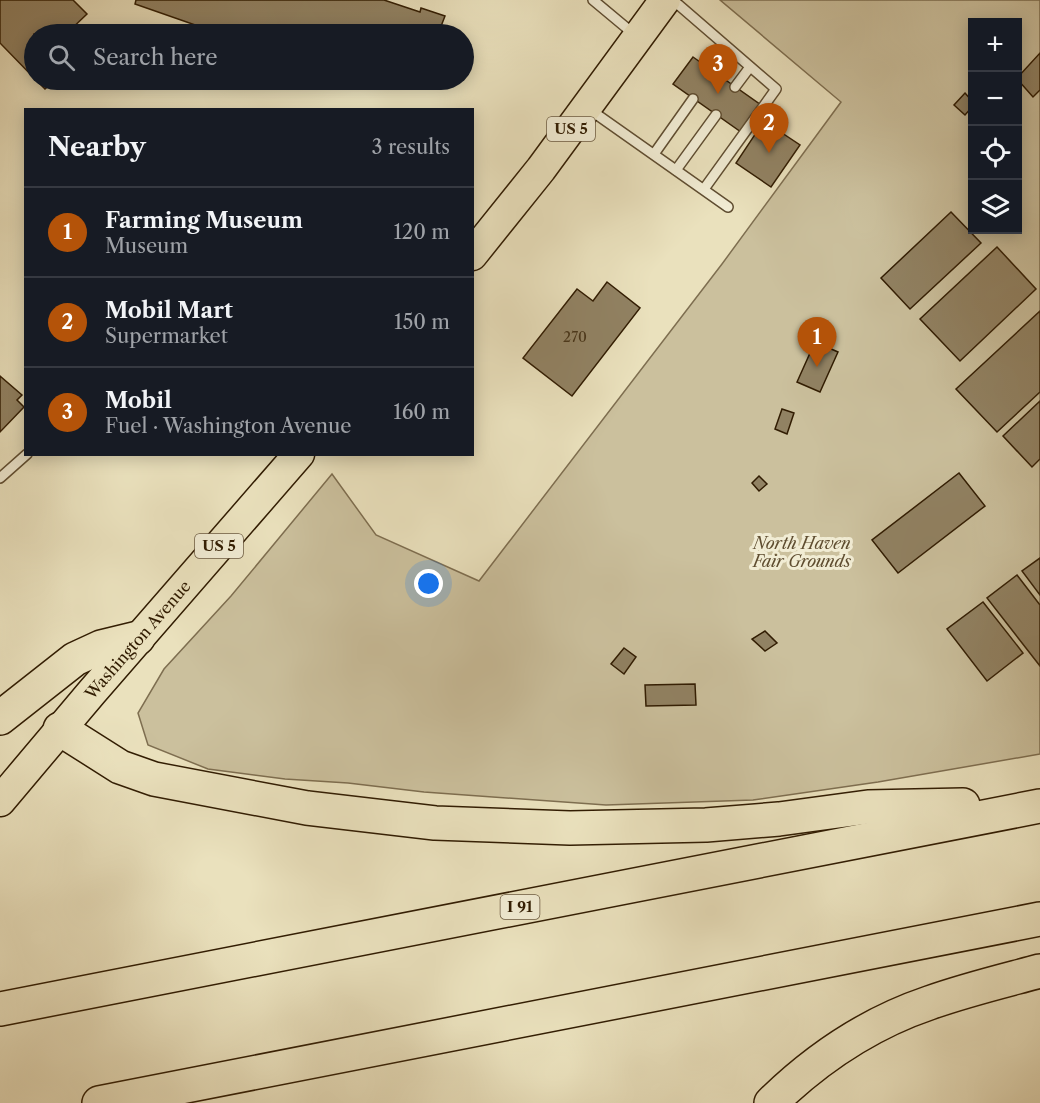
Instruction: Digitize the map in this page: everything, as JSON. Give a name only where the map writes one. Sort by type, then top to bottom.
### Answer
[{"type":"highway","points":[[0,718],[75,659],[101,648],[138,638]]},
{"type":"highway","points":[[60,729],[120,767],[154,779],[307,808],[435,823],[570,828],[706,825],[780,819],[868,807],[1040,804]]},
{"type":"highway","name":"I 91","points":[[0,1009],[1040,804]]},
{"type":"highway","points":[[99,1103],[1040,919]]},
{"type":"highway","points":[[771,1103],[831,1053],[882,1023],[928,1003],[1040,971]]},
{"type":"main road","name":"US 5","points":[[474,253],[587,107],[665,0]]},
{"type":"main road","name":"Washington Avenue","points":[[0,801],[138,638],[297,456]]},
{"type":"lane","points":[[593,0],[638,37]]},
{"type":"lane","points":[[673,0],[776,88],[704,189]]},
{"type":"lane","points":[[713,71],[729,49]]},
{"type":"lane","points":[[735,87],[750,67]]},
{"type":"lane","points":[[654,154],[693,99]]},
{"type":"lane","points":[[587,107],[728,207]]},
{"type":"lane","points":[[676,170],[716,115]]},
{"type":"lane","points":[[0,478],[25,456]]},
{"type":"green space","name":"North Haven Fair Grounds","points":[[720,0],[1040,0],[1040,754],[878,782],[753,800],[606,805],[424,792],[208,769],[148,745],[138,713],[164,669],[231,596],[332,474],[376,535],[479,581],[722,264],[841,102]]},
{"type":"building","points":[[0,0],[73,0],[87,14],[76,24],[24,24],[24,68],[0,43]]},
{"type":"building","points":[[136,0],[384,0],[420,12],[421,8],[445,16],[442,24],[192,24],[135,4]]},
{"type":"building","points":[[1040,53],[1040,90],[1033,97],[1022,85],[1022,73]]},
{"type":"building","points":[[693,57],[761,105],[741,132],[673,84]]},
{"type":"building","points":[[965,93],[968,96],[968,112],[965,115],[954,105]]},
{"type":"building","points":[[764,121],[800,145],[771,187],[736,163]]},
{"type":"building","points":[[951,212],[968,230],[968,234],[972,234],[981,243],[910,309],[881,278]]},
{"type":"building","points":[[997,247],[1036,289],[960,361],[920,319]]},
{"type":"building","points":[[607,282],[640,308],[572,396],[523,358],[577,289],[593,301]]},
{"type":"building","points":[[1040,311],[1040,392],[997,432],[956,389]]},
{"type":"building","points":[[815,342],[838,352],[820,392],[797,382]]},
{"type":"building","points":[[0,376],[22,395],[17,400],[24,407],[0,432]]},
{"type":"building","points":[[1040,401],[1040,459],[1032,467],[1003,436]]},
{"type":"building","points":[[782,409],[794,413],[787,434],[775,429]]},
{"type":"building","points":[[959,473],[985,506],[898,573],[872,540]]},
{"type":"building","points":[[759,476],[767,484],[759,491],[752,483]]},
{"type":"building","points":[[1040,558],[1040,595],[1022,571]]},
{"type":"building","points":[[1017,575],[1040,605],[1040,666],[987,598]]},
{"type":"building","points":[[983,602],[1023,653],[987,681],[947,629]]},
{"type":"building","points":[[765,631],[777,643],[765,651],[752,639]]},
{"type":"building","points":[[624,648],[636,657],[624,674],[611,664]]},
{"type":"building","points":[[695,684],[696,705],[646,706],[645,685]]},
{"type":"place","name":"Mobil","points":[[718,94]]},
{"type":"place","name":"Mobil Mart","points":[[769,153]]},
{"type":"place","name":"Farming Museum","points":[[817,367]]}]
